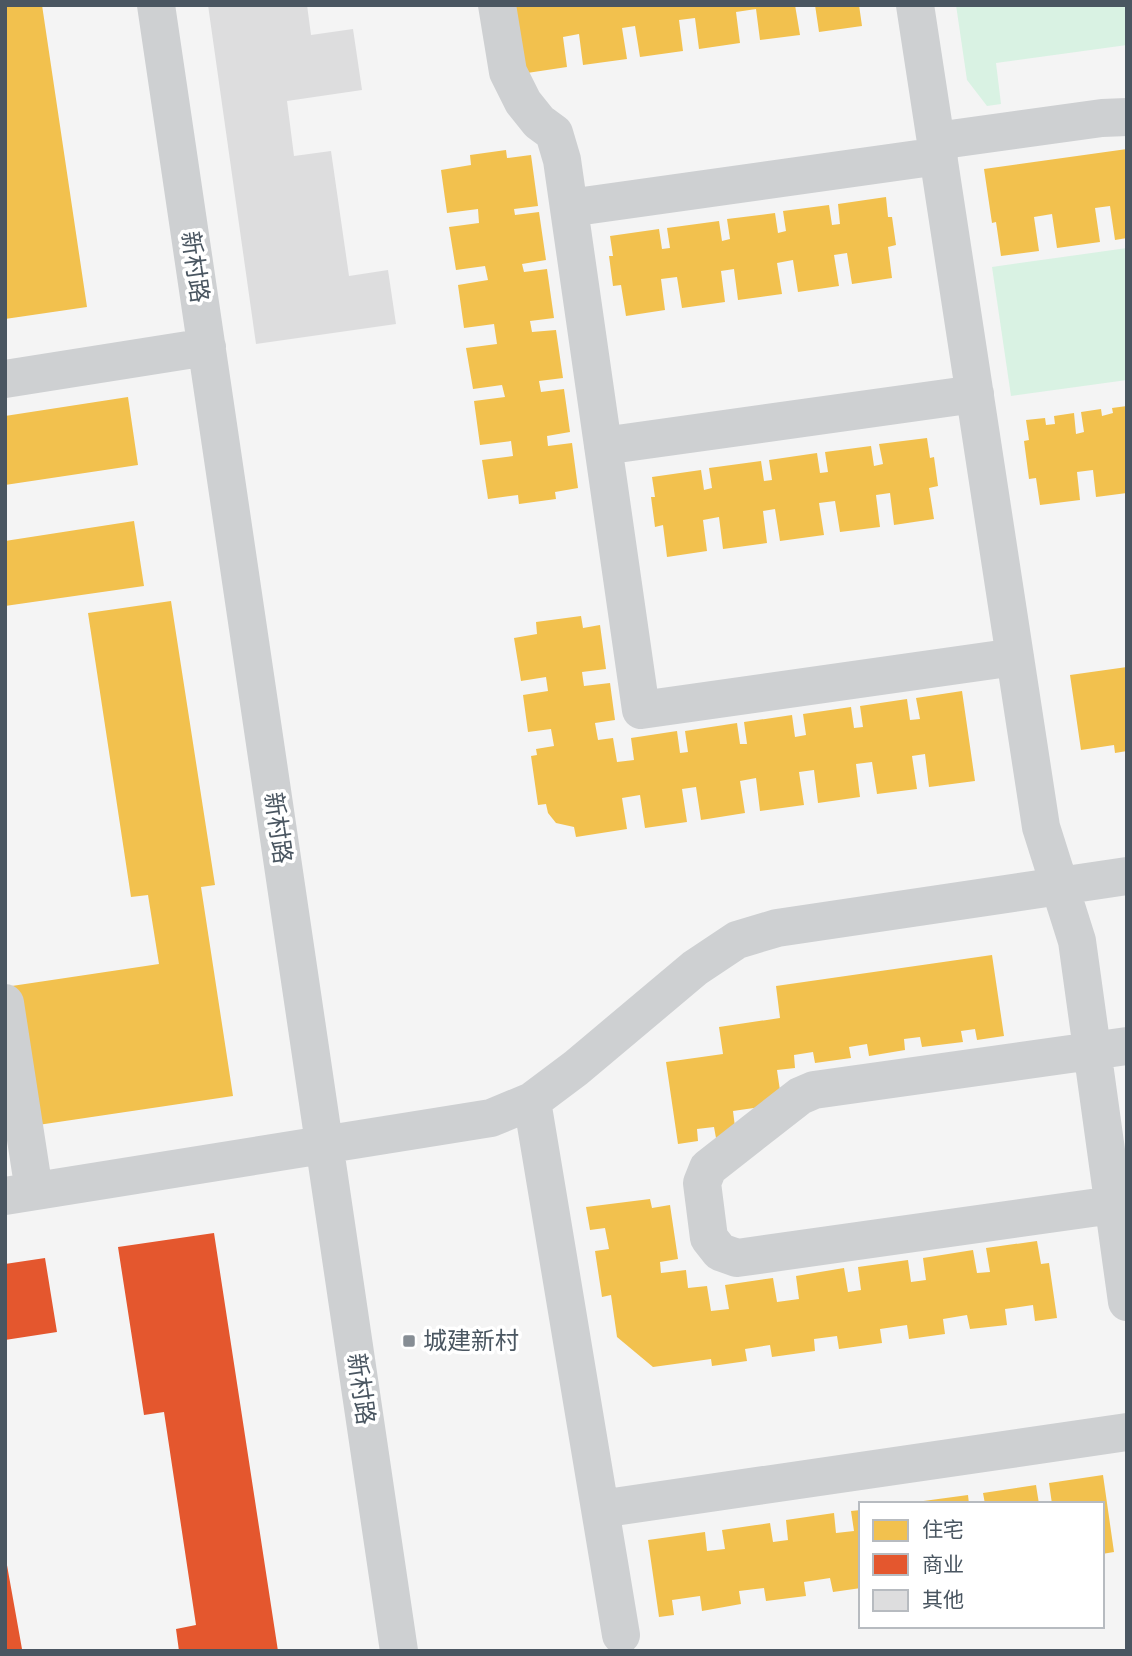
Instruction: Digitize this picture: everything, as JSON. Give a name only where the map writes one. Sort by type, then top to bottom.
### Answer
[{"type":"street","name":"新村路","points":[[156,5],[399,1651]]},
{"type":"street","points":[[497,5],[508,72],[523,102],[539,122],[554,133],[562,160],[641,710],[1015,657]]},
{"type":"street","points":[[915,5],[1041,827],[1109,1048],[1113,1205],[1127,1302]]},
{"type":"street","points":[[569,208],[937,148],[1102,118],[1127,117]]},
{"type":"street","points":[[5,379],[207,347]]},
{"type":"street","points":[[603,446],[975,394]]},
{"type":"street","points":[[5,1003],[20,1194],[325,1147],[491,1118],[532,1101],[576,1068],[695,968],[737,940],[777,928],[1127,876]]},
{"type":"street","points":[[1109,1048],[814,1090],[800,1096],[708,1168],[702,1183],[709,1238],[720,1252],[737,1258],[1113,1205]]},
{"type":"street","points":[[532,1101],[621,1635]]},
{"type":"street","points":[[600,1509],[1127,1432]]},
{"type":"green space","points":[[956,5],[1127,5],[1127,45],[996,63],[1001,104],[987,106],[967,80]]},
{"type":"green space","points":[[1127,248],[1127,380],[1011,396],[992,267]]},
{"type":"building: 住宅","points":[[5,5],[42,5],[87,307],[5,319]]},
{"type":"building: 住宅","points":[[513,5],[795,5],[800,35],[760,40],[756,9],[736,12],[740,43],[699,49],[695,18],[679,20],[683,51],[640,57],[635,26],[622,28],[627,59],[583,65],[579,34],[563,37],[567,67],[527,73]]},
{"type":"building: 住宅","points":[[815,5],[859,5],[862,26],[819,32]]},
{"type":"building: 住宅","points":[[1127,149],[1127,238],[1115,240],[1110,206],[1095,208],[1100,242],[1057,248],[1052,214],[1034,217],[1039,251],[1001,256],[996,222],[992,223],[984,169]]},
{"type":"building: 住宅","points":[[506,150],[507,158],[531,155],[538,206],[514,209],[515,215],[539,212],[546,260],[522,264],[524,272],[547,269],[554,318],[530,321],[532,332],[556,330],[563,378],[539,381],[541,392],[564,389],[570,432],[547,436],[548,446],[572,443],[578,488],[555,492],[556,499],[519,504],[518,495],[488,499],[482,460],[513,456],[511,441],[480,445],[474,401],[505,397],[502,385],[473,389],[466,348],[497,344],[494,324],[464,328],[458,285],[488,280],[485,266],[456,270],[449,227],[479,223],[478,209],[447,213],[441,170],[471,165],[470,155]]},
{"type":"building: 住宅","points":[[886,197],[888,217],[892,217],[896,245],[888,247],[892,278],[852,284],[847,253],[834,255],[839,286],[798,292],[793,260],[777,263],[782,294],[738,300],[734,269],[721,271],[725,302],[682,308],[677,277],[661,279],[665,310],[626,316],[621,285],[613,286],[609,256],[613,256],[610,236],[659,229],[662,249],[670,248],[667,228],[719,221],[722,241],[730,239],[727,219],[775,213],[778,233],[786,231],[783,211],[829,205],[832,225],[840,224],[838,204]]},
{"type":"building: 住宅","points":[[128,397],[138,465],[5,485],[5,416]]},
{"type":"building: 住宅","points":[[1127,406],[1127,493],[1096,497],[1093,470],[1077,472],[1080,500],[1040,505],[1036,478],[1029,479],[1024,441],[1029,440],[1026,420],[1045,418],[1046,425],[1055,424],[1054,416],[1074,413],[1076,434],[1084,432],[1081,412],[1101,409],[1102,416],[1113,413],[1112,408]]},
{"type":"building: 住宅","points":[[927,438],[930,458],[934,457],[938,486],[929,488],[934,519],[894,525],[890,493],[876,495],[880,527],[840,532],[835,501],[819,503],[824,535],[780,541],[775,509],[763,511],[767,543],[723,549],[719,517],[703,520],[707,551],[667,557],[663,525],[655,527],[651,497],[655,497],[652,477],[701,470],[704,490],[712,488],[709,468],[761,461],[764,481],[772,480],[769,460],[817,453],[820,473],[828,472],[825,452],[871,446],[874,466],[883,464],[879,444]]},
{"type":"building: 住宅","points":[[134,521],[144,586],[5,606],[5,541]]},
{"type":"building: 住宅","points":[[171,601],[215,885],[201,887],[233,1096],[38,1125],[5,987],[159,964],[148,895],[131,897],[88,613]]},
{"type":"building: 住宅","points":[[581,616],[583,628],[600,625],[606,669],[582,672],[584,686],[610,683],[615,720],[595,723],[598,740],[613,738],[617,762],[634,760],[631,738],[677,731],[680,753],[688,752],[685,731],[737,723],[740,744],[747,744],[744,722],[792,715],[795,737],[806,735],[803,714],[851,707],[854,728],[863,727],[860,706],[907,699],[910,720],[920,719],[916,698],[962,691],[975,781],[929,787],[925,754],[912,756],[917,789],[877,794],[872,762],[856,764],[860,797],[818,803],[814,770],[799,772],[804,805],[760,811],[756,778],[740,781],[745,813],[701,820],[696,787],[682,789],[687,822],[645,828],[640,795],[622,798],[627,829],[576,837],[574,827],[556,823],[548,813],[546,804],[538,805],[531,756],[537,755],[536,749],[554,746],[551,729],[528,732],[523,695],[548,691],[546,677],[521,681],[514,638],[537,634],[536,622]]},
{"type":"building: 住宅","points":[[1127,667],[1127,751],[1115,753],[1114,745],[1081,750],[1070,675]]},
{"type":"building: 住宅","points":[[992,955],[1004,1036],[977,1040],[975,1029],[961,1031],[963,1042],[922,1047],[920,1037],[904,1039],[905,1050],[869,1056],[867,1044],[849,1047],[851,1058],[815,1063],[813,1052],[794,1055],[795,1068],[777,1070],[782,1104],[733,1111],[736,1135],[716,1138],[714,1127],[697,1129],[698,1141],[678,1144],[666,1062],[723,1054],[719,1027],[780,1018],[776,986]]},
{"type":"building: 住宅","points":[[650,1199],[652,1208],[670,1205],[678,1259],[660,1262],[661,1273],[686,1270],[688,1288],[707,1286],[711,1311],[729,1309],[725,1285],[773,1278],[777,1302],[799,1299],[796,1276],[844,1268],[848,1292],[861,1290],[858,1267],[908,1260],[911,1282],[926,1280],[923,1258],[973,1250],[977,1273],[990,1272],[986,1248],[1037,1241],[1041,1264],[1049,1263],[1057,1318],[1035,1321],[1033,1305],[1005,1309],[1007,1325],[970,1329],[967,1315],[943,1319],[945,1334],[909,1339],[907,1325],[880,1329],[882,1343],[839,1349],[837,1336],[814,1339],[815,1351],[772,1357],[770,1345],[745,1349],[747,1361],[712,1366],[711,1359],[653,1367],[617,1337],[611,1295],[602,1297],[595,1251],[609,1249],[605,1228],[590,1230],[586,1207]]},
{"type":"building: 住宅","points":[[1103,1475],[1114,1552],[1104,1554],[1104,1502],[1052,1502],[1049,1483]]},
{"type":"building: 住宅","points":[[1036,1485],[1039,1502],[985,1502],[983,1493]]},
{"type":"building: 住宅","points":[[968,1495],[969,1502],[916,1502]]},
{"type":"building: 住宅","points":[[859,1510],[859,1588],[833,1592],[830,1578],[804,1582],[806,1596],[766,1601],[764,1588],[739,1591],[741,1604],[702,1611],[700,1596],[672,1600],[674,1615],[659,1617],[648,1540],[705,1532],[707,1551],[725,1549],[722,1530],[770,1523],[773,1542],[788,1540],[786,1520],[834,1513],[836,1533],[854,1531],[851,1511]]},
{"type":"building: 商业","points":[[214,1233],[278,1651],[179,1651],[176,1629],[196,1625],[164,1412],[144,1415],[118,1247]]},
{"type":"building: 商业","points":[[45,1258],[57,1332],[5,1340],[5,1264]]},
{"type":"building: 商业","points":[[5,1554],[22,1649],[12,1651],[5,1651]]},
{"type":"building: 其他","points":[[208,5],[307,5],[311,35],[353,29],[362,90],[287,101],[294,156],[331,151],[349,276],[388,270],[396,324],[256,344]]},
{"type":"place","name":"城建新村","points":[[409,1341]]}]
